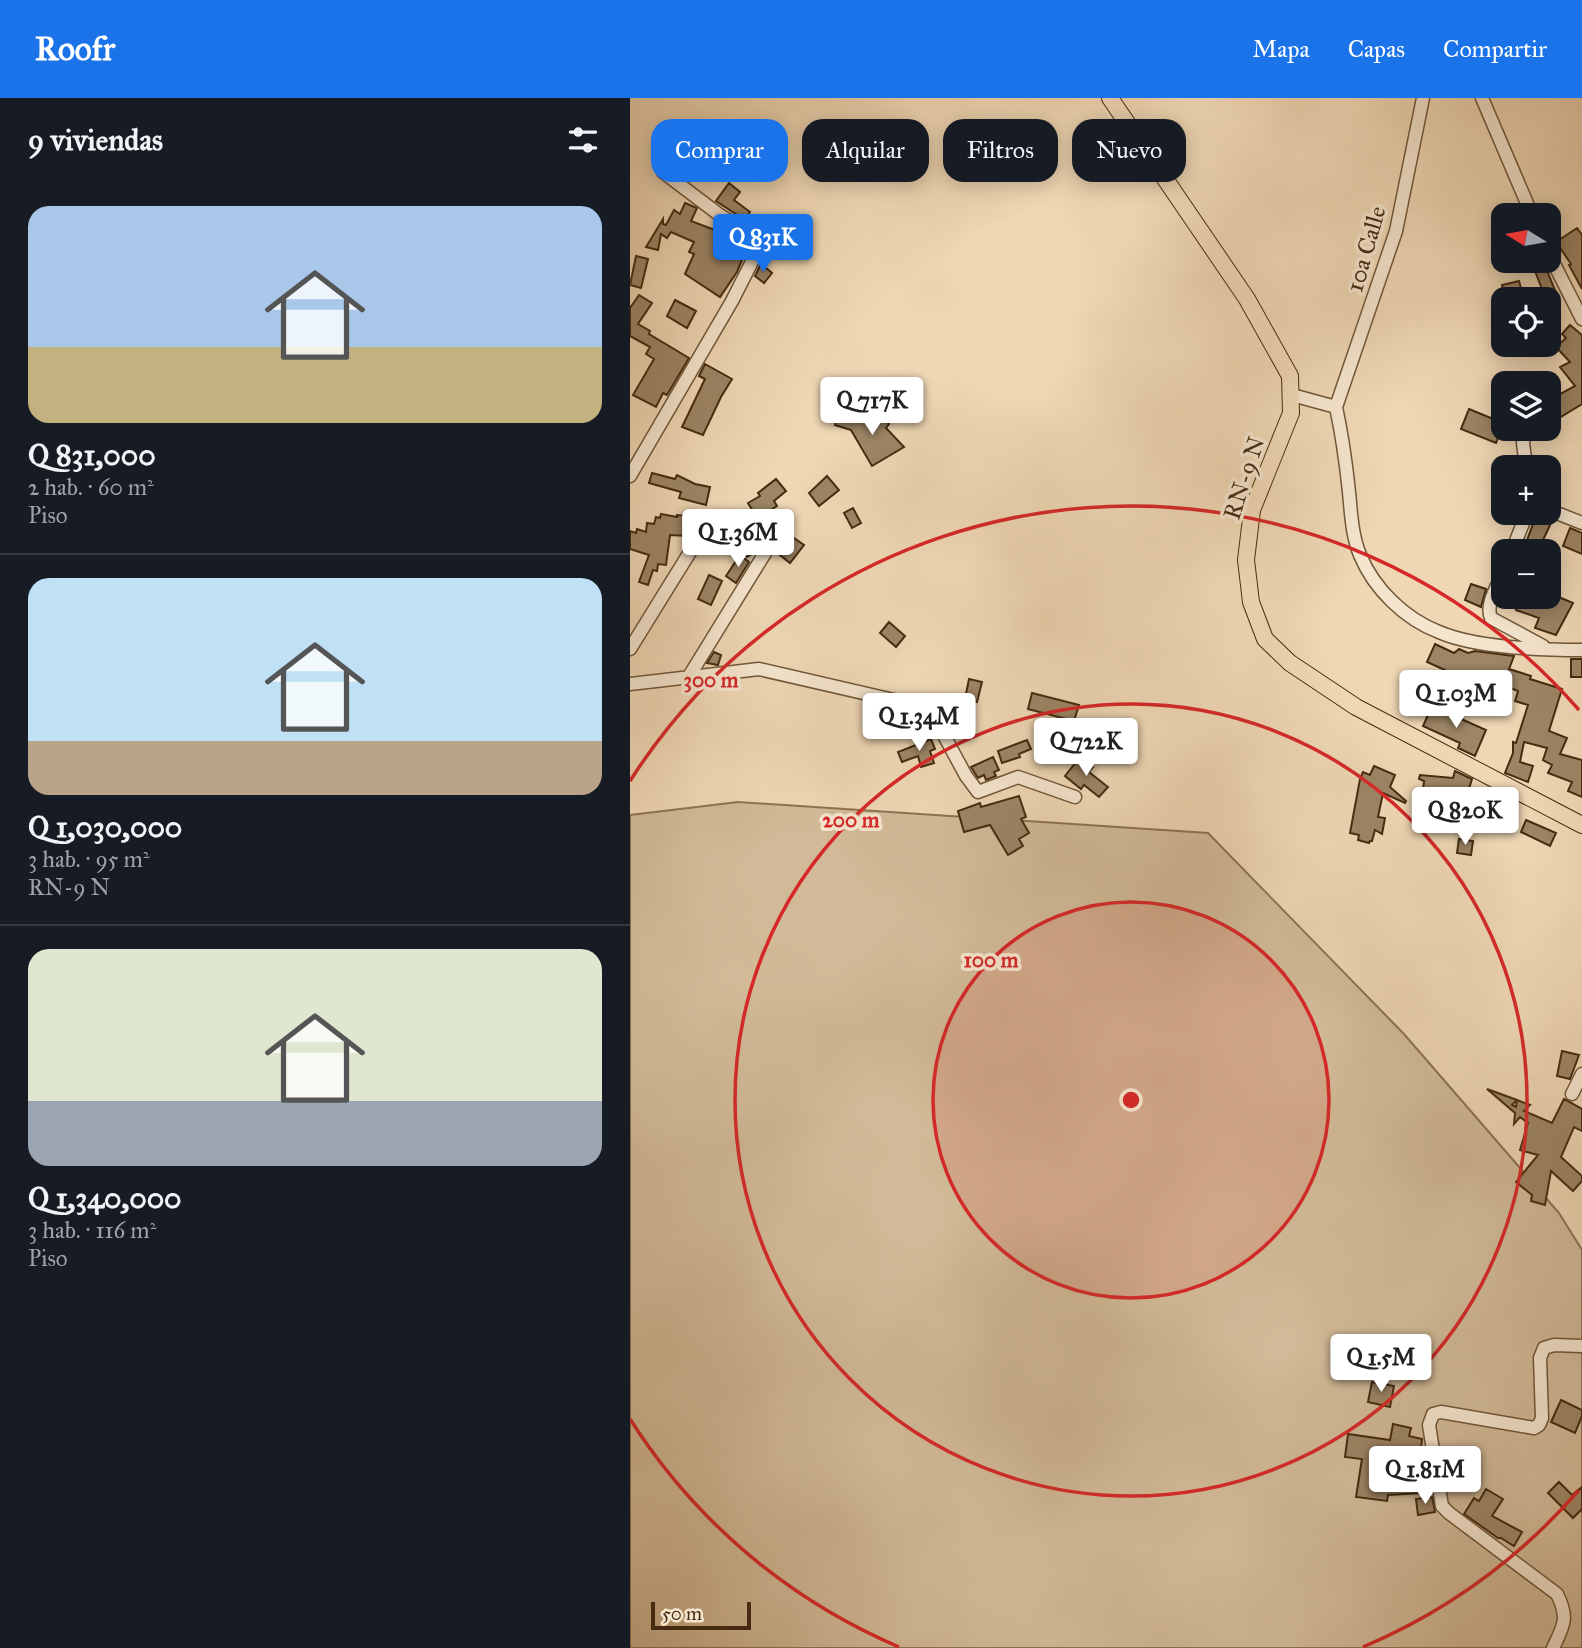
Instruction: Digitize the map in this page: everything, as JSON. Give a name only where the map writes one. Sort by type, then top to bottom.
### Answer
[{"type":"main road","name":"RN-9 N","points":[[1110,98],[1247,299],[1290,376],[1291,413],[1252,510],[1246,560],[1251,602],[1265,639],[1290,663],[1356,707],[1582,825]]},
{"type":"street","name":"10a Calle","points":[[1336,407],[1396,231],[1423,98]]},
{"type":"street","points":[[1482,98],[1527,203]]},
{"type":"street","points":[[630,476],[732,301],[760,246],[758,238],[676,182]]},
{"type":"street","points":[[1559,273],[1582,319]]},
{"type":"street","points":[[1292,395],[1336,407],[1359,554],[1373,579],[1390,600],[1438,632],[1504,646],[1582,650]]},
{"type":"street","points":[[1561,515],[1582,523]]},
{"type":"street","points":[[630,649],[690,552]]},
{"type":"street","points":[[688,678],[765,553]]},
{"type":"street","points":[[1491,603],[1488,612],[1491,618],[1550,650]]},
{"type":"street","points":[[630,684],[759,669],[924,707],[932,713],[966,776],[978,792],[1018,777],[1075,797]]},
{"type":"street","points":[[1572,1094],[1582,1074]]},
{"type":"street","points":[[1553,1648],[1563,1627],[1565,1609],[1557,1594],[1442,1506],[1429,1425],[1433,1415],[1441,1412],[1534,1428],[1542,1418],[1540,1359],[1544,1348],[1554,1345],[1582,1346]]},
{"type":"shaded area","points":[[738,802],[1208,833],[1404,1034],[1559,1213],[1582,1250],[1582,1648],[630,1648],[630,815]]},
{"type":"building","points":[[729,183],[740,192],[734,200],[750,212],[745,220],[716,201]]},
{"type":"building","points":[[685,203],[697,208],[691,221],[749,243],[737,272],[720,297],[685,274],[694,254],[689,252],[694,242],[671,232],[667,238],[661,234],[658,250],[646,247],[663,219],[663,224],[666,225],[674,210],[680,214]]},
{"type":"building","points":[[1577,228],[1582,235],[1582,289],[1561,249],[1561,239]]},
{"type":"building","points":[[636,256],[648,259],[641,288],[630,285]]},
{"type":"building","points":[[761,264],[772,273],[764,283],[755,276]]},
{"type":"building","points":[[1536,273],[1548,273],[1554,287],[1541,287]]},
{"type":"building","points":[[1519,281],[1521,287],[1502,287]]},
{"type":"building","points":[[639,295],[652,303],[638,324],[650,331],[649,334],[689,358],[667,395],[663,393],[656,407],[633,395],[654,359],[646,354],[650,347],[630,336],[630,308]]},
{"type":"building","points":[[675,300],[696,311],[687,328],[667,316]]},
{"type":"building","points":[[1570,325],[1582,335],[1582,404],[1561,417],[1561,394],[1575,386],[1560,367],[1570,362],[1561,352],[1561,342],[1566,338],[1562,334]]},
{"type":"building","points":[[705,364],[732,379],[703,435],[682,427],[705,379],[699,376]]},
{"type":"building","points":[[1469,409],[1491,418],[1491,441],[1461,429]]},
{"type":"building","points":[[838,414],[870,423],[880,414],[889,424],[886,428],[904,447],[872,466],[851,430],[835,425]]},
{"type":"building","points":[[652,473],[675,479],[677,475],[695,484],[710,487],[706,505],[679,498],[681,492],[649,483]]},
{"type":"building","points":[[827,476],[839,490],[819,506],[809,493]]},
{"type":"building","points":[[776,479],[786,491],[774,501],[777,506],[766,513],[772,522],[763,527],[788,546],[794,538],[804,545],[790,563],[766,544],[747,557],[732,534],[757,518],[748,503],[760,496],[758,493]]},
{"type":"building","points":[[853,508],[861,523],[852,528],[844,513]]},
{"type":"building","points":[[661,514],[688,516],[687,536],[670,535],[666,565],[658,564],[657,571],[653,570],[648,585],[639,582],[649,555],[630,549],[630,531],[636,533],[637,529],[646,532],[647,523],[654,524],[656,517],[660,518]]},
{"type":"building","points":[[1533,525],[1550,525],[1543,539],[1527,539]]},
{"type":"building","points":[[1570,528],[1582,533],[1582,554],[1563,546]]},
{"type":"building","points":[[740,555],[749,562],[736,583],[726,576]]},
{"type":"building","points":[[709,575],[722,581],[711,605],[698,599]]},
{"type":"building","points":[[1471,584],[1486,589],[1481,607],[1465,600]]},
{"type":"building","points":[[1561,598],[1573,603],[1556,635],[1535,628],[1539,618],[1516,610],[1561,609]]},
{"type":"building","points":[[889,622],[905,636],[896,647],[880,633]]},
{"type":"building","points":[[1435,644],[1454,653],[1459,649],[1468,653],[1475,651],[1514,656],[1509,669],[1562,689],[1549,731],[1567,738],[1560,754],[1582,760],[1582,797],[1568,791],[1572,782],[1548,773],[1552,765],[1543,760],[1547,748],[1524,742],[1520,762],[1533,766],[1528,782],[1505,773],[1513,753],[1513,742],[1516,743],[1528,705],[1515,701],[1518,691],[1479,675],[1474,689],[1454,682],[1456,675],[1427,662]]},
{"type":"building","points":[[714,652],[721,655],[718,665],[707,663]]},
{"type":"building","points":[[1571,659],[1582,659],[1582,677],[1571,677]]},
{"type":"building","points":[[969,679],[982,682],[977,702],[965,699]]},
{"type":"building","points":[[1032,693],[1079,705],[1074,721],[1028,709]]},
{"type":"building","points":[[1432,706],[1486,730],[1475,756],[1458,748],[1460,743],[1423,726]]},
{"type":"building","points":[[900,711],[920,715],[925,719],[924,725],[899,722]]},
{"type":"building","points":[[897,714],[898,728],[883,730],[882,715]]},
{"type":"building","points":[[931,739],[935,749],[930,751],[934,763],[921,767],[918,756],[902,762],[898,752]]},
{"type":"building","points":[[1027,740],[1031,749],[1019,754],[1020,757],[1002,763],[998,751]]},
{"type":"building","points":[[993,757],[999,770],[994,772],[996,776],[986,780],[984,775],[978,778],[971,767]]},
{"type":"building","points":[[1080,757],[1093,767],[1089,772],[1108,787],[1099,797],[1084,785],[1081,789],[1065,776]]},
{"type":"building","points":[[1374,766],[1395,775],[1390,787],[1406,801],[1405,803],[1383,793],[1378,817],[1385,818],[1382,834],[1375,830],[1369,843],[1358,840],[1359,835],[1350,833],[1360,779],[1363,772],[1370,775]]},
{"type":"building","points":[[1455,771],[1472,779],[1467,795],[1448,789],[1445,817],[1420,815],[1424,781],[1419,779],[1420,775],[1453,778]]},
{"type":"building","points":[[1019,796],[1026,817],[1021,819],[1029,833],[1019,839],[1023,846],[1008,855],[990,825],[964,832],[958,811],[980,803],[981,807]]},
{"type":"building","points":[[1497,800],[1511,810],[1503,822],[1488,812]]},
{"type":"building","points":[[1526,820],[1556,833],[1550,846],[1521,832]]},
{"type":"building","points":[[1459,839],[1473,841],[1471,855],[1457,853]]},
{"type":"building","points":[[1562,1051],[1579,1055],[1570,1079],[1557,1076]]},
{"type":"building","points":[[1487,1089],[1517,1100],[1530,1105],[1524,1111],[1552,1123],[1564,1099],[1582,1109],[1582,1131],[1574,1127],[1561,1157],[1582,1176],[1582,1181],[1573,1191],[1551,1171],[1545,1205],[1531,1201],[1532,1195],[1516,1182],[1538,1155],[1520,1150],[1528,1123],[1520,1117],[1514,1124],[1515,1113]]},
{"type":"building","points":[[1372,1382],[1394,1386],[1390,1407],[1368,1402]]},
{"type":"building","points":[[1561,1400],[1582,1410],[1575,1433],[1551,1422]]},
{"type":"building","points":[[1393,1424],[1411,1428],[1409,1436],[1422,1439],[1420,1457],[1425,1458],[1426,1464],[1425,1474],[1421,1473],[1422,1493],[1388,1495],[1387,1501],[1356,1497],[1362,1459],[1345,1457],[1348,1434],[1390,1440]]},
{"type":"building","points":[[1559,1482],[1572,1495],[1582,1487],[1582,1509],[1573,1518],[1548,1493]]},
{"type":"building","points":[[1486,1489],[1503,1499],[1492,1516],[1522,1532],[1514,1546],[1464,1514],[1474,1498],[1479,1501]]},
{"type":"building","points":[[1432,1497],[1435,1512],[1418,1515],[1416,1499]]}]
